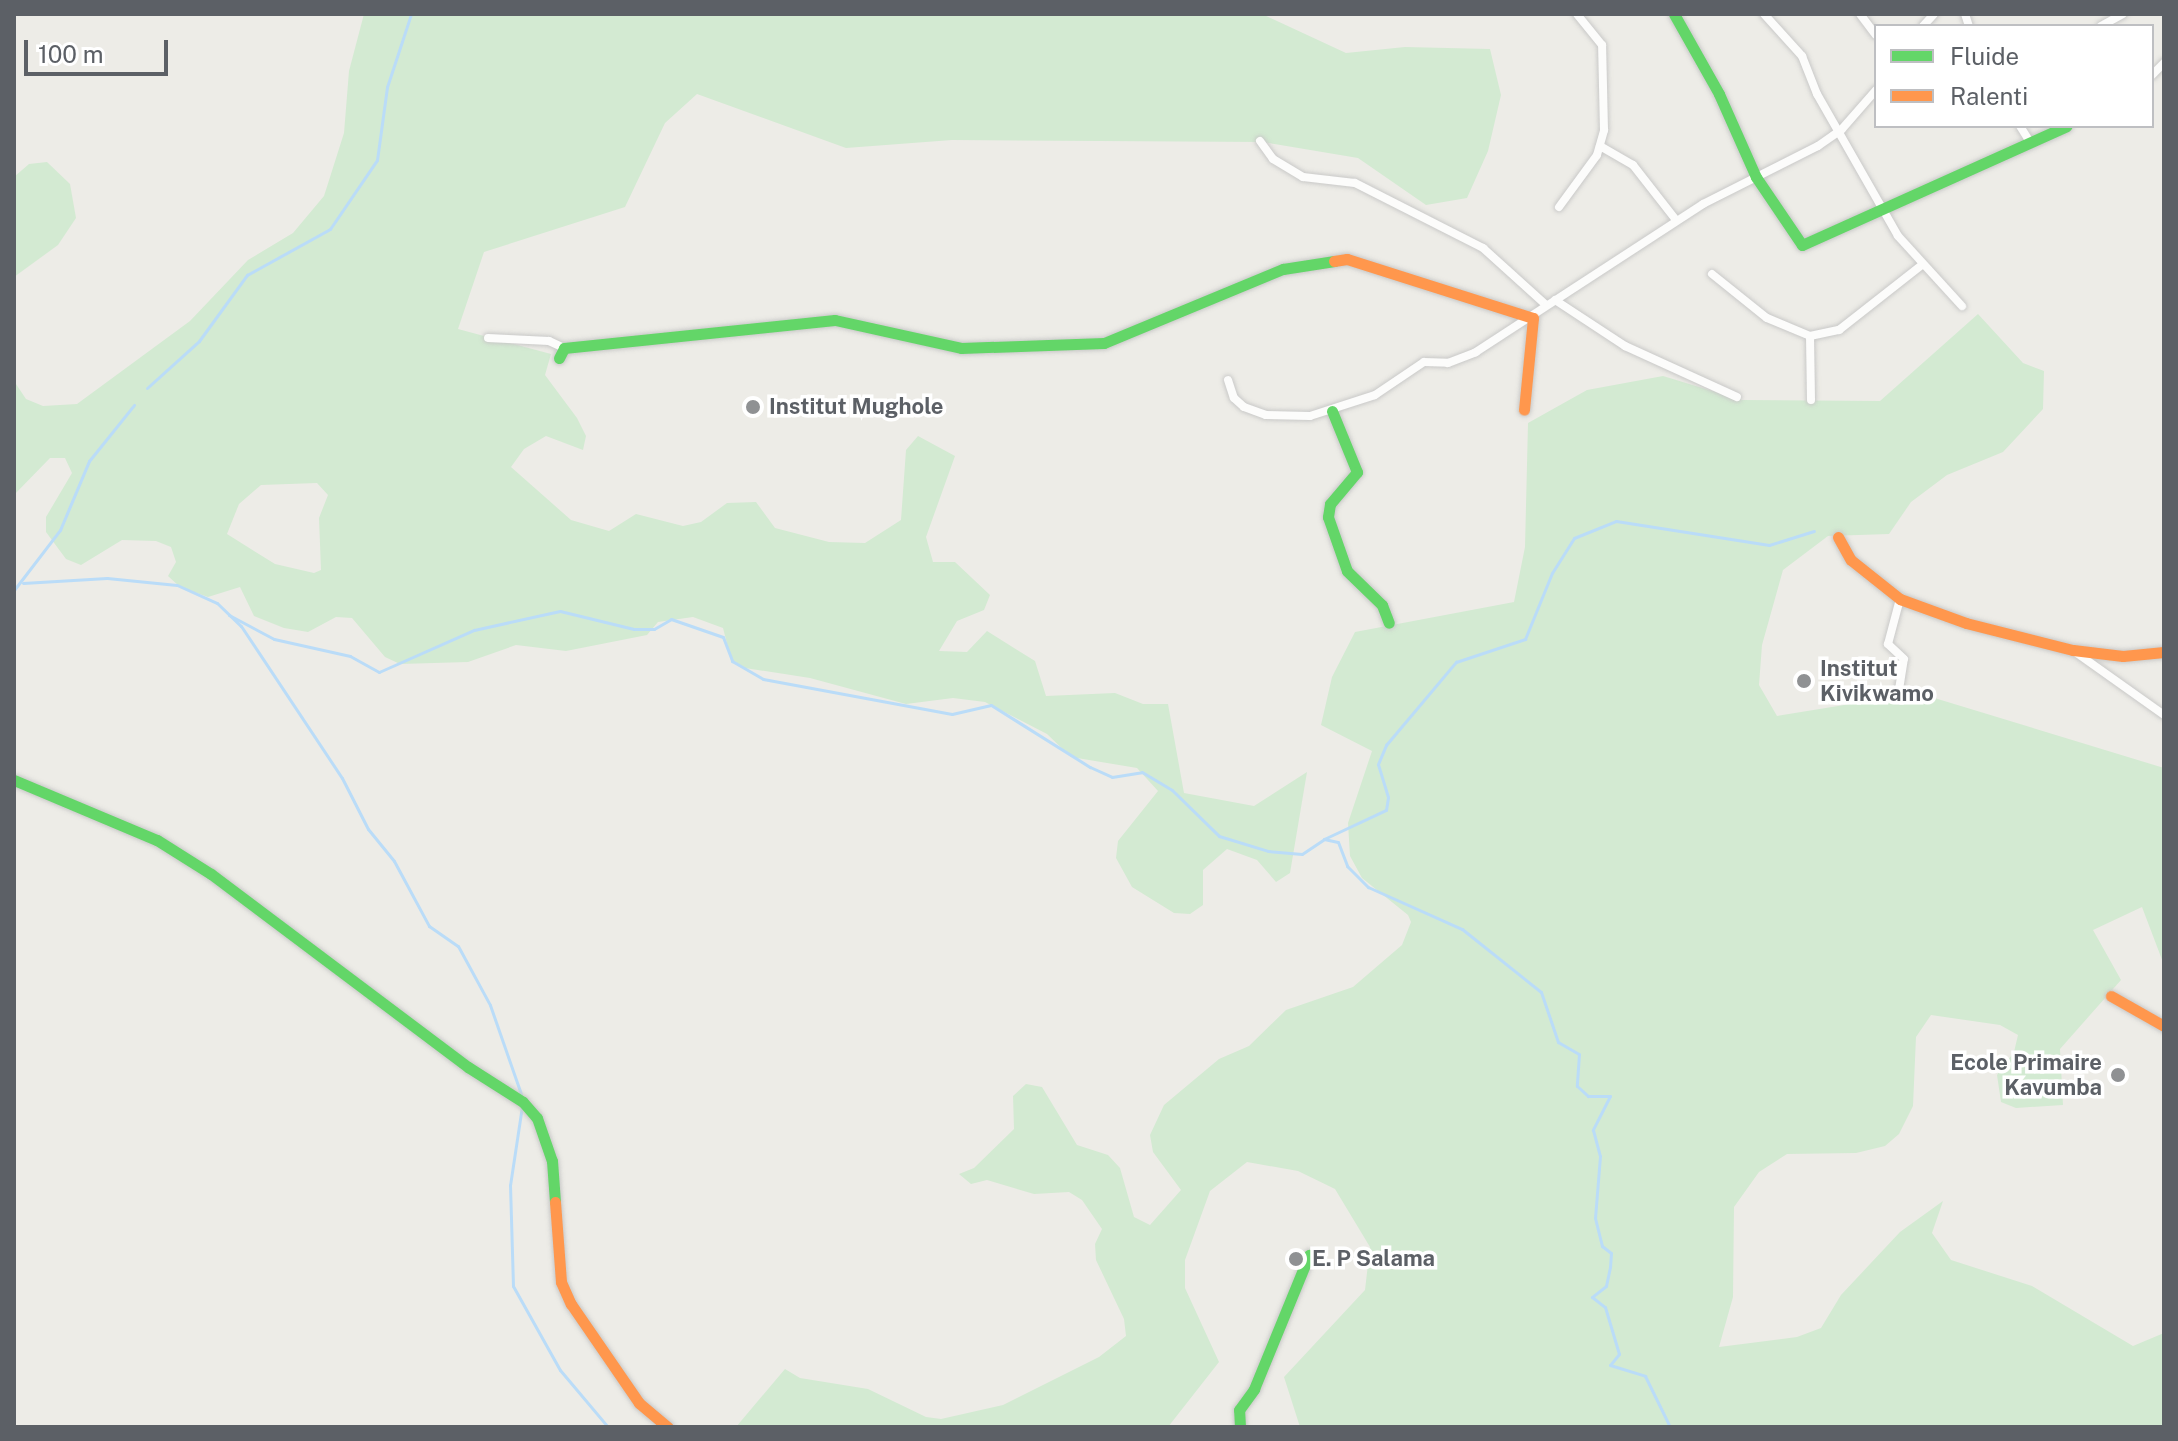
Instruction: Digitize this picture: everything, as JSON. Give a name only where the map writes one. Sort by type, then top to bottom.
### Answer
[{"type":"street","points":[[1559,207],[1600,146],[1602,45],[1577,14]]},
{"type":"street","points":[[1674,14],[1719,94],[1756,177],[1802,245],[2062,128]]},
{"type":"street","points":[[1764,14],[1802,56],[1817,94],[1842,129],[1881,207],[1922,265],[1962,306]]},
{"type":"street","points":[[1860,14],[1874,32]]},
{"type":"street","points":[[2105,24],[2123,14]]},
{"type":"street","points":[[1228,380],[1234,398],[1266,415],[1332,411],[1375,395],[1424,362],[1448,363],[1476,352],[1533,318],[1550,302],[1676,220],[1842,129],[1874,92]]},
{"type":"street","points":[[2021,128],[2030,142]]},
{"type":"street","points":[[1260,141],[1289,171],[1312,182],[1355,183],[1483,248],[1550,302],[1625,346],[1737,397]]},
{"type":"street","points":[[1600,146],[1633,165],[1676,220]]},
{"type":"street","points":[[488,338],[549,341],[562,353],[835,320],[961,348],[1104,343],[1283,269],[1347,259],[1533,318]]},
{"type":"street","points":[[1712,274],[1767,318],[1810,336],[1839,330],[1922,265]]},
{"type":"street","points":[[1524,410],[1533,318]]},
{"type":"street","points":[[1810,336],[1811,400]]},
{"type":"street","points":[[1332,411],[1357,472],[1330,504],[1328,517],[1347,571],[1358,587],[1382,605],[1389,623]]},
{"type":"street","points":[[1838,537],[1851,560],[1900,599],[1966,623],[2073,650],[2123,656],[2164,652]]},
{"type":"street","points":[[1898,696],[1904,659],[1888,644],[1900,599]]},
{"type":"street","points":[[2073,650],[2164,715]]},
{"type":"street","points":[[14,780],[157,840],[200,867],[493,1085],[523,1102],[537,1118],[552,1161],[561,1282],[571,1304],[639,1403],[668,1427]]},
{"type":"street","points":[[2111,996],[2164,1026]]},
{"type":"street","points":[[1240,1427],[1239,1410],[1254,1389],[1309,1255]]},
{"type":"green space","points":[[364,14],[1262,14],[1346,53],[1405,47],[1490,49],[1501,95],[1488,151],[1467,198],[1426,205],[1358,158],[1263,142],[952,140],[846,148],[697,94],[665,123],[625,207],[484,252],[458,329],[551,354],[545,375],[577,418],[586,436],[583,450],[546,436],[524,449],[511,467],[571,520],[609,531],[636,514],[683,526],[701,522],[727,503],[756,502],[775,528],[829,542],[865,543],[901,520],[906,450],[918,436],[955,456],[926,537],[933,562],[955,562],[990,595],[984,610],[957,621],[939,651],[967,652],[987,631],[1035,661],[1046,696],[1115,693],[1143,704],[1168,704],[1184,793],[1254,806],[1307,772],[1290,873],[1276,882],[1257,860],[1227,849],[1203,870],[1203,905],[1190,914],[1174,913],[1132,887],[1116,858],[1118,841],[1158,791],[1137,768],[1071,757],[1047,734],[985,702],[953,698],[906,704],[810,678],[745,668],[731,659],[723,628],[693,617],[658,622],[647,635],[566,651],[516,645],[468,662],[400,664],[385,657],[352,618],[336,617],[308,632],[284,628],[254,616],[240,587],[208,597],[180,587],[168,576],[176,562],[171,547],[156,541],[122,540],[81,565],[66,559],[46,532],[46,517],[72,473],[65,458],[50,458],[14,495],[14,332],[16,384],[26,399],[43,406],[77,404],[190,321],[248,260],[293,233],[324,196],[344,133],[349,71]],"holes":[[[317,483],[328,495],[319,518],[321,570],[314,573],[275,564],[227,534],[239,504],[261,485]]]},
{"type":"green space","points":[[47,162],[70,184],[76,218],[58,245],[14,277],[14,177],[29,164]]},
{"type":"green space","points":[[1978,314],[2023,363],[2044,371],[2043,409],[2003,452],[1947,475],[1911,502],[1889,534],[1828,536],[1783,570],[1762,645],[1759,685],[1777,716],[1918,693],[2164,768],[2164,965],[2142,907],[2093,930],[2121,980],[2060,1049],[2063,1105],[2016,1108],[2001,1102],[1997,1075],[2014,1052],[2018,1035],[2000,1025],[1931,1015],[1916,1037],[1913,1106],[1899,1134],[1885,1146],[1856,1153],[1787,1154],[1759,1172],[1734,1207],[1733,1297],[1719,1347],[1797,1337],[1821,1328],[1841,1295],[1900,1232],[1943,1201],[1932,1233],[1951,1260],[2032,1286],[2133,1346],[2164,1333],[2164,1427],[1300,1427],[1284,1377],[1365,1290],[1370,1247],[1335,1189],[1298,1171],[1247,1162],[1210,1191],[1185,1260],[1185,1288],[1219,1362],[1168,1427],[736,1427],[785,1369],[800,1378],[868,1389],[926,1417],[941,1419],[1003,1405],[1099,1357],[1126,1336],[1124,1319],[1096,1260],[1095,1244],[1102,1229],[1082,1200],[1069,1192],[1034,1194],[987,1180],[971,1184],[959,1174],[974,1168],[1014,1129],[1013,1096],[1026,1084],[1042,1087],[1077,1145],[1108,1155],[1120,1168],[1134,1217],[1150,1225],[1181,1190],[1153,1152],[1150,1135],[1164,1105],[1219,1059],[1249,1046],[1286,1010],[1353,987],[1402,945],[1411,922],[1408,915],[1362,878],[1350,856],[1348,823],[1372,751],[1321,725],[1332,677],[1355,632],[1514,602],[1525,547],[1528,423],[1587,390],[1663,376],[1742,400],[1880,401]]},
{"type":"waterway","points":[[147,388],[199,341],[247,275],[330,229],[377,160],[387,87],[411,14]]},
{"type":"waterway","points":[[14,590],[60,530],[89,461],[134,405]]},
{"type":"waterway","points":[[1324,839],[1386,810],[1388,797],[1378,764],[1386,745],[1456,662],[1525,639],[1552,573],[1574,538],[1616,521],[1769,545],[1814,531]]},
{"type":"waterway","points":[[23,583],[107,578],[177,585],[217,603],[241,626],[342,778],[368,829],[394,861],[429,926],[458,946],[490,1005],[521,1094]]},
{"type":"waterway","points":[[229,615],[274,639],[350,656],[379,672],[474,630],[560,611],[634,629],[654,629],[671,619],[723,637],[732,661],[763,679],[952,714],[991,705],[1090,767],[1112,777],[1142,772],[1172,790],[1219,836],[1268,851],[1302,854],[1324,839],[1338,842],[1347,866],[1368,887],[1462,929],[1541,992],[1558,1042],[1579,1054],[1577,1086],[1588,1096],[1610,1096],[1593,1130],[1600,1156],[1595,1218],[1602,1246],[1611,1253],[1610,1267],[1606,1286],[1592,1297],[1605,1307],[1619,1354],[1610,1365],[1645,1376],[1670,1427]]},
{"type":"waterway","points":[[522,1106],[510,1185],[513,1286],[560,1370],[608,1427]]},
{"type":"traffic: fast","points":[[1674,14],[1719,94],[1756,177],[1802,245],[2063,128]]},
{"type":"traffic: fast","points":[[559,358],[564,348],[835,320],[961,348],[1104,343],[1283,269],[1334,261]]},
{"type":"traffic: fast","points":[[1332,411],[1357,472],[1330,504],[1328,517],[1347,571],[1382,605],[1389,623]]},
{"type":"traffic: fast","points":[[14,780],[157,840],[211,874],[468,1067],[523,1102],[537,1118],[552,1161],[555,1202]]},
{"type":"traffic: fast","points":[[1240,1427],[1239,1410],[1254,1389],[1309,1255]]},
{"type":"traffic: slow","points":[[1334,261],[1347,259],[1533,318],[1524,410]]},
{"type":"traffic: slow","points":[[1838,537],[1851,560],[1900,599],[1966,623],[2073,650],[2123,656],[2164,652]]},
{"type":"traffic: slow","points":[[2111,996],[2164,1026]]},
{"type":"traffic: slow","points":[[555,1202],[561,1282],[571,1304],[639,1403],[668,1427]]},
{"type":"place","name":"Institut Mughole","points":[[753,407]]},
{"type":"place","name":"Institut Kivikwamo","points":[[1804,681]]},
{"type":"place","name":"Ecole Primaire Kavumba","points":[[2118,1075]]},
{"type":"place","name":"E. P Salama","points":[[1296,1259]]}]
